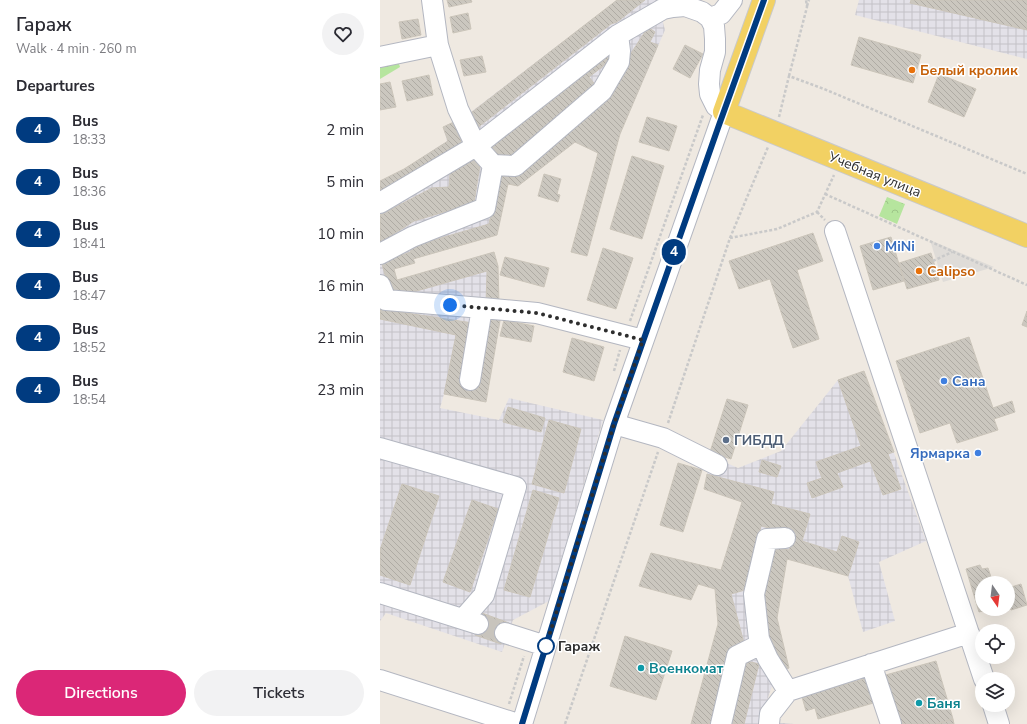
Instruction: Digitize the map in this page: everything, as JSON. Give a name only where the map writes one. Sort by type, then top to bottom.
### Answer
[{"type":"main road","points":[[724,112],[764,0]]},
{"type":"main road","name":"Учебная улица","points":[[724,112],[1027,236]]},
{"type":"street","points":[[432,0],[438,45],[458,110],[476,146],[493,165],[515,166],[602,91],[619,62],[620,51],[618,35]]},
{"type":"street","points":[[710,18],[721,14],[732,0]]},
{"type":"street","points":[[380,203],[476,146],[618,35],[664,9],[685,6],[702,12],[710,18],[714,26],[715,39],[715,52],[710,70],[710,94],[716,106],[724,112],[614,424],[522,724]]},
{"type":"street","points":[[380,57],[438,45]]},
{"type":"street","points":[[380,254],[412,237],[485,208],[493,165]]},
{"type":"street","points":[[835,230],[982,672]]},
{"type":"street","points":[[380,285],[386,300],[537,313],[643,340]]},
{"type":"street","points":[[470,380],[482,308]]},
{"type":"street","points":[[614,424],[663,438],[717,465]]},
{"type":"street","points":[[380,448],[516,487],[484,595],[471,622],[380,593]]},
{"type":"street","points":[[785,538],[767,539],[754,594],[759,639],[768,659],[788,691]]},
{"type":"street","points":[[505,633],[546,646]]},
{"type":"street","points":[[769,724],[770,714],[788,691],[969,633]]},
{"type":"street","points":[[721,724],[737,656],[761,644]]},
{"type":"street","points":[[871,664],[891,724]]},
{"type":"street","points":[[380,680],[518,724]]},
{"type":"street","points":[[995,712],[999,724]]},
{"type":"path","points":[[778,121],[807,6],[807,0]]},
{"type":"path","points":[[790,76],[832,92],[1027,174]]},
{"type":"path","points":[[730,238],[769,145]]},
{"type":"path","points":[[817,212],[841,160]]},
{"type":"path","points":[[825,194],[1027,286]]},
{"type":"path","points":[[933,261],[952,252]]},
{"type":"shaded area","points":[[617,0],[657,0],[665,30],[620,134],[598,153],[575,142],[518,186],[508,184],[497,235],[414,259],[415,263],[394,269],[397,280],[494,252],[498,266],[499,304],[501,315],[486,402],[444,394],[440,408],[499,420],[509,398],[603,420],[549,601],[513,620],[502,652],[386,613],[380,621],[380,181],[404,169],[447,141],[443,127],[467,115]]},
{"type":"shaded area","points":[[859,0],[1027,0],[1027,59],[855,15]]},
{"type":"shaded area","points":[[930,240],[994,267],[943,282]]},
{"type":"shaded area","points":[[864,371],[926,541],[879,562],[895,621],[863,632],[848,576],[787,559],[777,618],[789,668],[772,686],[760,721],[794,724],[691,724],[718,624],[715,589],[698,584],[691,600],[639,586],[651,553],[721,570],[742,502],[704,489],[711,456],[738,468],[781,451],[838,380]]},
{"type":"green space","points":[[397,58],[400,67],[380,79],[380,61]]},
{"type":"green space","points":[[887,197],[905,204],[897,224],[879,216]]},
{"type":"building","points":[[447,0],[471,0],[472,2],[449,7]]},
{"type":"building","points":[[617,0],[645,0],[617,22],[611,24],[477,128],[467,116]]},
{"type":"building","points":[[911,0],[1027,0],[1027,30],[910,3]]},
{"type":"building","points":[[468,13],[471,29],[453,33],[450,17]]},
{"type":"building","points":[[418,19],[421,35],[402,39],[399,22]]},
{"type":"building","points":[[648,27],[655,32],[650,42],[658,45],[620,134],[587,256],[571,252],[598,153],[575,142],[518,186],[508,184],[497,235],[413,259],[415,263],[394,269],[397,280],[494,252],[498,266],[499,304],[486,304],[487,271],[392,298],[381,261],[411,252],[410,247],[489,224],[501,168],[599,103]]},
{"type":"building","points":[[859,37],[921,55],[913,83],[851,65]]},
{"type":"building","points":[[685,45],[703,54],[690,78],[673,69]]},
{"type":"building","points":[[608,49],[615,57],[589,77],[597,87],[503,162],[489,143]]},
{"type":"building","points":[[482,56],[486,72],[464,76],[460,60]]},
{"type":"building","points":[[939,74],[976,89],[964,117],[928,102]]},
{"type":"building","points":[[429,75],[433,95],[407,101],[402,81]]},
{"type":"building","points":[[390,82],[396,107],[380,110],[380,84]]},
{"type":"building","points":[[647,117],[677,126],[669,151],[639,142]]},
{"type":"building","points":[[456,121],[462,145],[380,194],[380,181],[404,169],[448,141],[443,127]]},
{"type":"building","points":[[632,156],[664,166],[642,239],[610,229]]},
{"type":"building","points":[[466,157],[481,158],[474,203],[414,221],[380,243],[380,215],[432,188],[449,187],[450,173]]},
{"type":"building","points":[[544,174],[561,179],[557,194],[560,195],[558,202],[538,196]]},
{"type":"building","points":[[813,233],[823,261],[797,270],[819,339],[793,348],[770,279],[739,289],[729,261]]},
{"type":"building","points":[[891,237],[904,281],[873,290],[860,246]]},
{"type":"building","points":[[603,248],[633,258],[616,309],[587,300]]},
{"type":"building","name":"Calipso","points":[[931,253],[939,280],[907,289],[899,263]]},
{"type":"building","points":[[505,257],[549,268],[544,287],[500,275]]},
{"type":"building","points":[[380,309],[473,323],[463,386],[475,388],[487,313],[501,315],[486,402],[444,394],[456,335],[380,319]]},
{"type":"building","points":[[1027,311],[1027,327],[1022,325]]},
{"type":"building","points":[[504,320],[534,326],[531,342],[500,336]]},
{"type":"building","name":"Сана","points":[[969,337],[993,408],[1012,401],[1015,412],[994,419],[998,430],[957,443],[950,423],[920,433],[896,361]]},
{"type":"building","points":[[572,338],[604,347],[594,381],[563,372]]},
{"type":"building","points":[[864,371],[894,452],[888,454],[901,489],[883,495],[870,461],[837,473],[843,487],[812,498],[807,483],[822,478],[816,462],[861,446],[838,380]]},
{"type":"building","name":"ГИБДД","points":[[727,399],[748,405],[731,459],[710,452]]},
{"type":"building","points":[[508,407],[545,418],[541,432],[503,422]]},
{"type":"building","points":[[549,420],[581,429],[564,493],[532,484]]},
{"type":"building","points":[[762,460],[781,466],[777,477],[759,472]]},
{"type":"building","points":[[678,463],[702,470],[683,532],[660,525]]},
{"type":"building","points":[[707,474],[774,492],[771,504],[810,514],[802,541],[837,552],[842,536],[859,542],[848,576],[787,559],[777,618],[789,668],[776,673],[757,615],[774,547],[789,550],[794,534],[761,526],[745,590],[731,594],[745,647],[729,652],[711,724],[691,724],[718,624],[715,589],[698,584],[691,600],[639,586],[651,553],[721,570],[742,502],[704,489]]},
{"type":"building","points":[[402,484],[439,496],[410,585],[380,575],[380,550]]},
{"type":"building","points":[[533,490],[559,498],[530,597],[504,590]]},
{"type":"building","points":[[472,500],[498,509],[470,592],[443,582]]},
{"type":"building","points":[[980,565],[982,569],[988,568],[991,576],[975,576],[975,599],[966,569]]},
{"type":"building","points":[[1021,584],[1027,605],[1015,609],[1015,586]]},
{"type":"building","points":[[482,613],[509,623],[501,644],[475,635]]},
{"type":"building","name":"Военкомат","points":[[625,636],[672,651],[656,700],[610,686]]},
{"type":"building","points":[[743,660],[759,664],[744,724],[727,724]]},
{"type":"building","name":"Баня","points":[[936,661],[953,719],[936,724],[896,724],[882,676]]},
{"type":"building","points":[[870,677],[877,702],[818,719],[815,708],[806,711],[802,697]]},
{"type":"building","points":[[953,719],[954,724],[936,724]]},
{"type":"tunnel","points":[[478,624],[505,633]]},
{"type":"bus line","name":"4","points":[[522,724],[614,424],[764,0]]},
{"type":"place","name":"Белый кролик","points":[[912,70]]},
{"type":"place","name":"MiNi","points":[[877,246]]},
{"type":"place","name":"Calipso","points":[[919,271]]},
{"type":"place","name":"Сана","points":[[944,381]]},
{"type":"place","name":"ГИБДД","points":[[726,440]]},
{"type":"place","name":"Ярмарка","points":[[978,453]]},
{"type":"place","name":"Гараж","points":[[546,646]]},
{"type":"place","name":"Военкомат","points":[[641,668]]},
{"type":"place","name":"Баня","points":[[919,703]]},
{"type":"route","points":[[450,305],[537,313],[643,340],[614,424],[546,646]]}]
